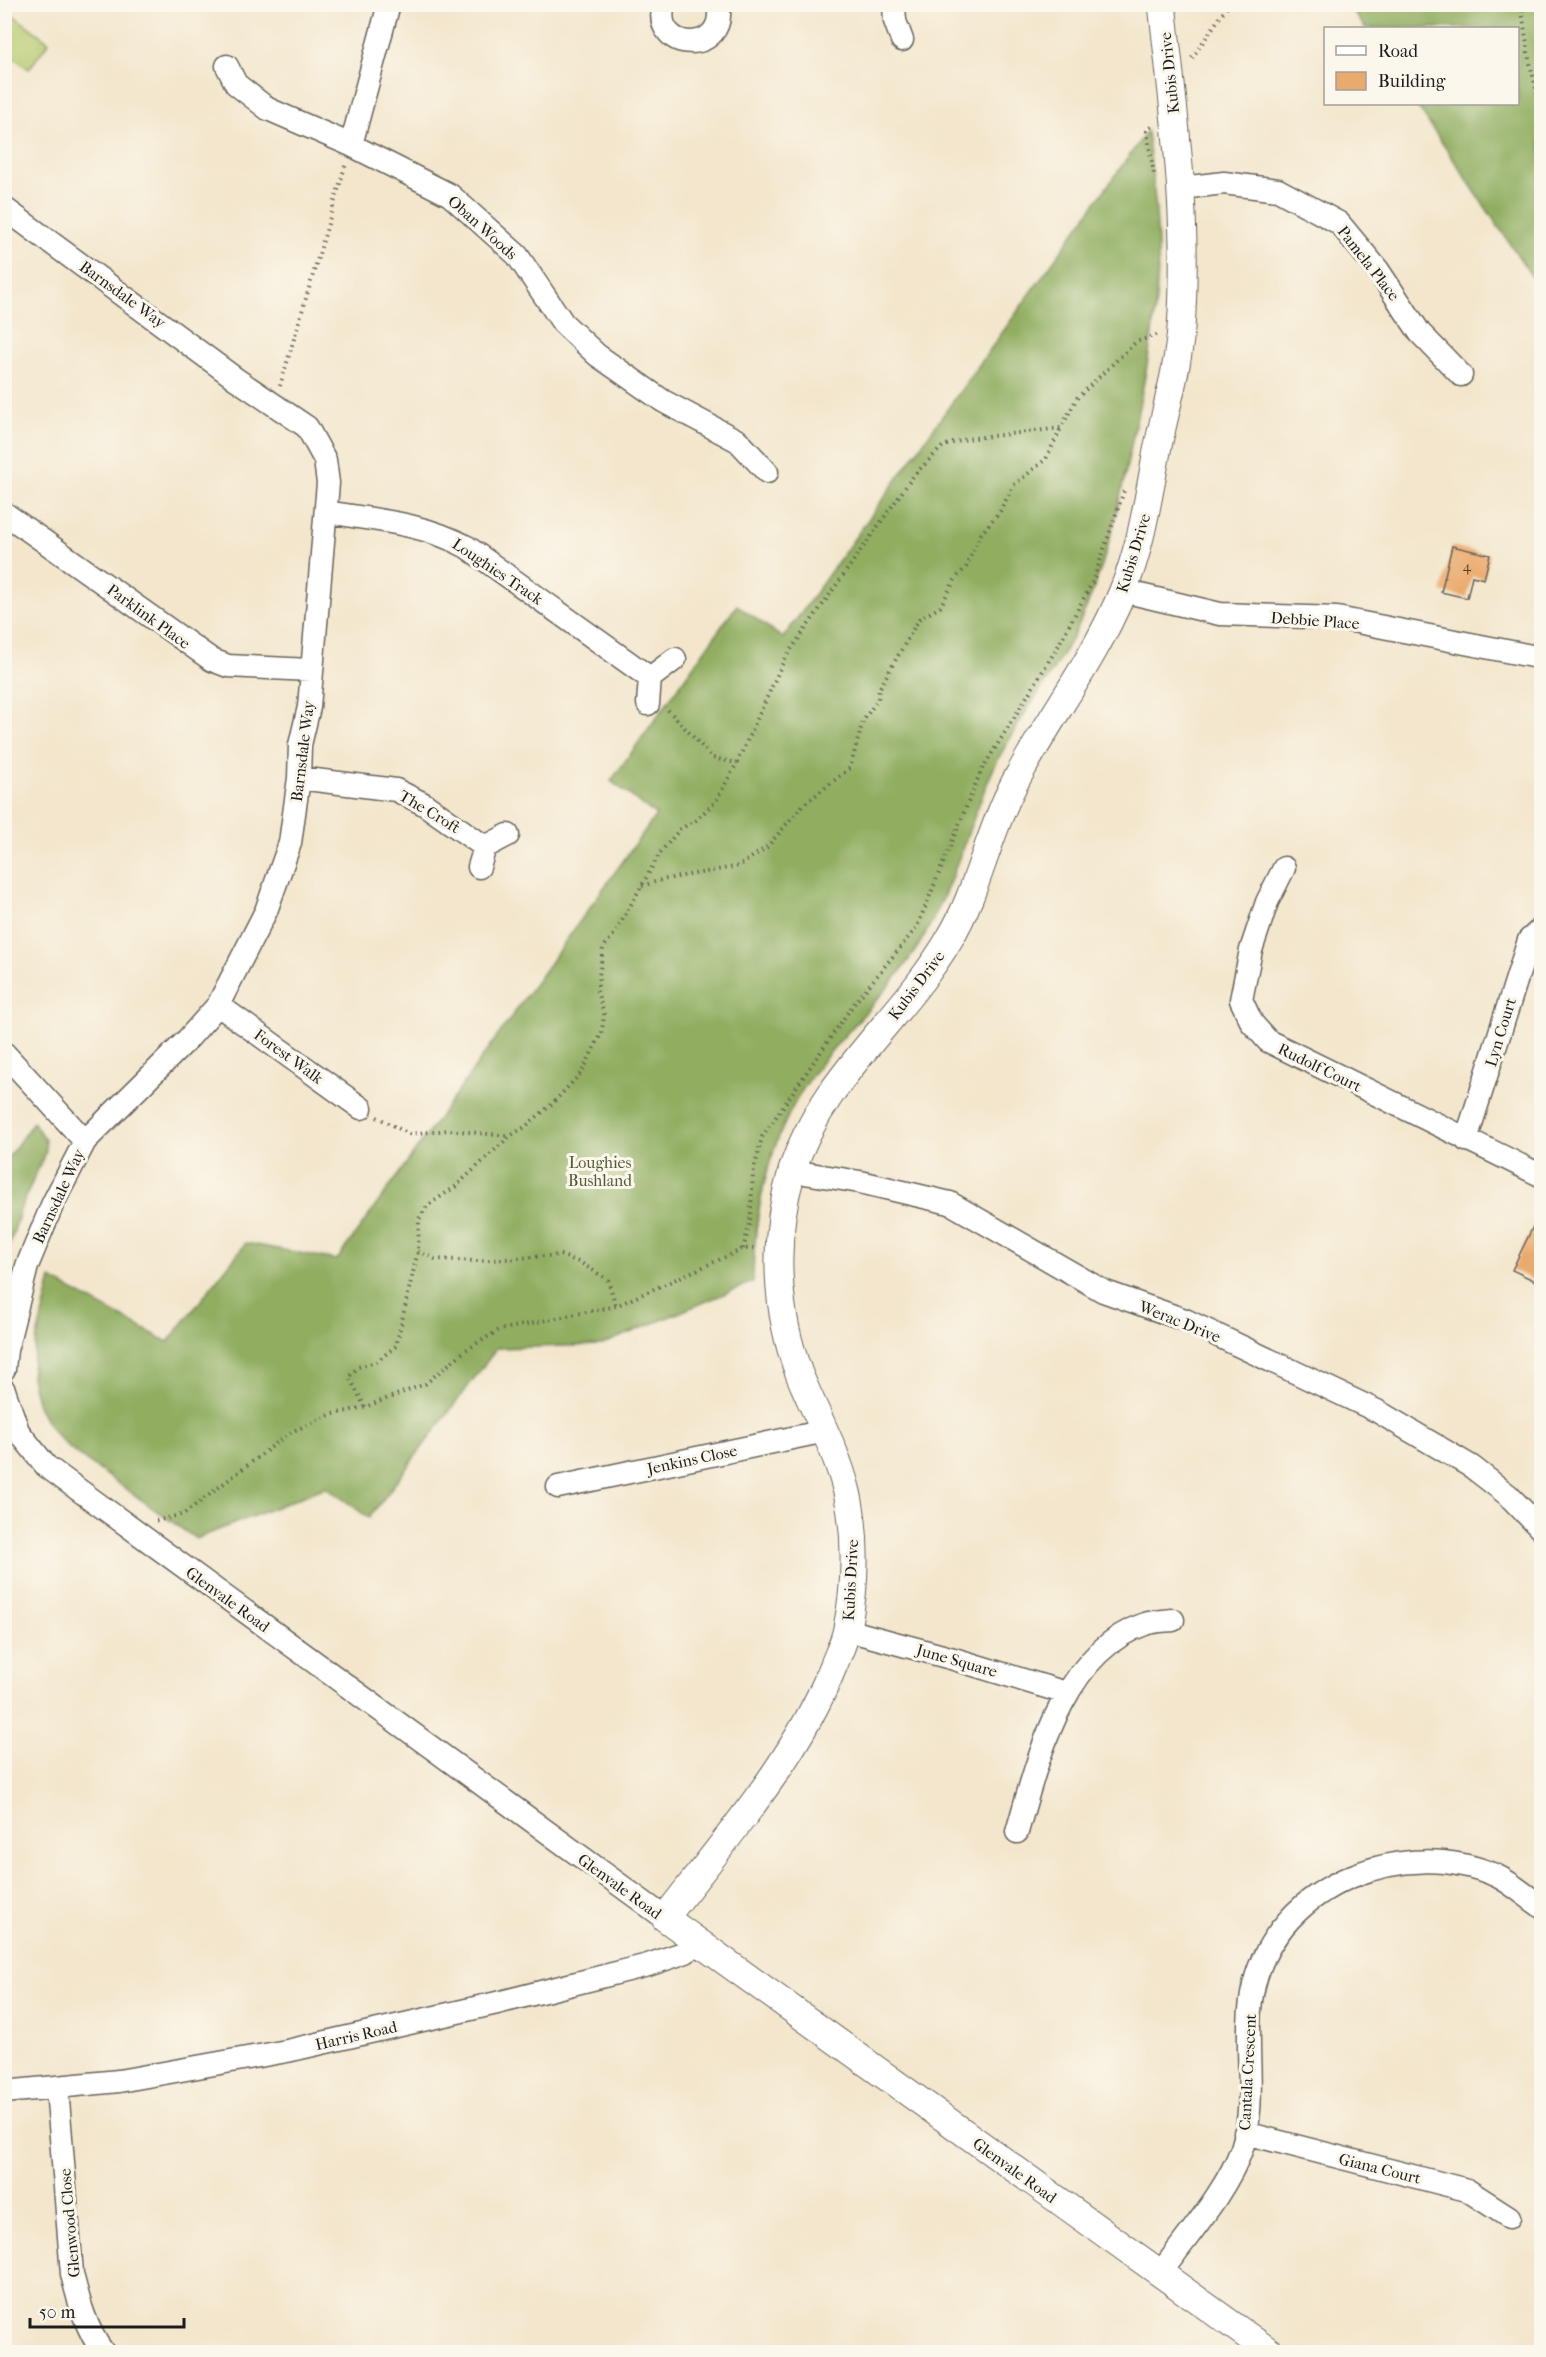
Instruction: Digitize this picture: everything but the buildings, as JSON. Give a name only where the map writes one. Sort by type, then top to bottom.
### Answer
[{"type":"street","points":[[351,145],[389,4]]},
{"type":"street","points":[[664,4],[662,18],[671,35],[680,40],[696,42],[713,33],[717,25],[718,4]]},
{"type":"street","points":[[894,4],[895,21],[902,40]]},
{"type":"street","name":"Kubis Drive","points":[[665,1918],[795,1742],[820,1699],[847,1630],[855,1548],[847,1493],[826,1431],[801,1377],[784,1328],[780,1248],[792,1171],[813,1121],[843,1074],[920,985],[953,934],[1011,789],[1050,720],[1092,656],[1123,591],[1141,534],[1165,330],[1184,254],[1181,188],[1162,4]]},
{"type":"street","name":"Oban Woods","points":[[227,66],[236,84],[267,109],[351,145],[450,195],[517,255],[563,323],[597,355],[663,400],[738,441],[766,472]]},
{"type":"street","name":"Pamela Place","points":[[1181,188],[1224,183],[1278,190],[1339,223],[1378,270],[1420,333],[1461,375]]},
{"type":"street","name":"Barnsdale Way","points":[[4,208],[236,379],[307,427],[325,460],[328,483],[309,707],[300,745],[299,778],[290,843],[269,902],[218,1005],[187,1040],[85,1141],[53,1203],[27,1266],[6,1350],[4,1369]]},
{"type":"street","name":"Loughies Track","points":[[326,512],[421,527],[445,535],[467,547],[650,678]]},
{"type":"street","name":"Parklink Place","points":[[4,513],[212,660],[228,666],[311,670]]},
{"type":"street","name":"Debbie Place","points":[[1123,591],[1220,614],[1337,618],[1542,658]]},
{"type":"street","points":[[648,704],[650,678],[675,659]]},
{"type":"street","name":"The Croft","points":[[299,778],[396,790],[424,804],[482,857],[508,835]]},
{"type":"street","name":"Rudolf Court","points":[[1284,868],[1267,902],[1251,950],[1241,1000],[1252,1023],[1268,1041],[1542,1176]]},
{"type":"street","name":"Lyn Court","points":[[1466,1140],[1528,940],[1542,928]]},
{"type":"street","name":"Forest Walk","points":[[218,1005],[366,1111]]},
{"type":"street","points":[[4,1053],[85,1141]]},
{"type":"street","name":"Werac Drive","points":[[792,1171],[860,1182],[950,1203],[1103,1291],[1185,1320],[1387,1417],[1472,1467],[1509,1495],[1542,1530]]},
{"type":"street","name":"Glenvale Road","points":[[4,1390],[18,1431],[46,1466],[695,1940],[1270,2352]]},
{"type":"street","name":"Jenkins Close","points":[[558,1487],[826,1431]]},
{"type":"street","points":[[1017,1832],[1040,1753],[1066,1693],[1106,1645],[1146,1623],[1173,1620]]},
{"type":"street","name":"June Square","points":[[847,1630],[1066,1693]]},
{"type":"street","name":"Cantala Crescent","points":[[1160,2274],[1235,2163],[1245,2133],[1248,2014],[1255,1983],[1266,1954],[1285,1925],[1312,1898],[1338,1881],[1367,1869],[1401,1862],[1434,1861],[1468,1867],[1498,1876],[1542,1907]]},
{"type":"street","name":"Harris Road","points":[[4,2092],[118,2081],[287,2051],[497,2003],[657,1962],[686,1952],[695,1940]]},
{"type":"street","name":"Glenwood Close","points":[[57,2088],[72,2274],[79,2302],[93,2339],[103,2352]]},
{"type":"street","name":"Giana Court","points":[[1245,2133],[1467,2190],[1509,2217]]},
{"type":"path","points":[[1190,61],[1229,4]]},
{"type":"path","points":[[1521,4],[1529,59],[1542,113]]},
{"type":"path","points":[[1154,176],[1147,131],[1172,98]]},
{"type":"path","points":[[275,404],[351,145]]},
{"type":"path","points":[[1155,345],[1165,330]]},
{"type":"path","points":[[641,886],[739,866],[767,847],[802,805],[850,768],[862,722],[878,699],[879,690],[919,619],[940,607],[956,578],[966,567],[981,534],[1000,511],[1014,486],[1046,459],[1077,398],[1136,342],[1165,330]]},
{"type":"path","points":[[365,1407],[349,1377],[358,1367],[376,1362],[396,1346],[418,1251],[419,1219],[427,1206],[455,1186],[510,1136],[551,1106],[582,1072],[602,1032],[604,1014],[597,991],[603,948],[615,933],[660,853],[680,829],[696,820],[716,801],[737,763],[785,658],[900,494],[926,462],[943,446],[966,439],[1061,428]]},
{"type":"path","points":[[130,1528],[184,1514],[291,1432],[330,1415],[365,1407],[425,1384],[466,1350],[499,1330],[616,1306],[743,1249],[750,1223],[753,1174],[762,1137],[854,1005],[917,927],[981,771],[1057,648],[1093,581],[1125,486]]},
{"type":"path","points":[[650,678],[656,695],[677,722],[713,758],[737,763]]},
{"type":"path","points":[[366,1111],[409,1134],[449,1130],[510,1136]]},
{"type":"path","points":[[418,1251],[435,1259],[477,1261],[560,1255],[581,1263],[608,1280],[616,1306]]},
{"type":"green space","points":[[1349,5],[1541,5],[1541,290],[1417,105],[1519,105],[1519,27],[1364,27]]},
{"type":"green space","points":[[5,9],[49,42],[29,69],[5,51]]},
{"type":"green space","name":"Loughies Bushland","points":[[1147,131],[1158,241],[1154,322],[1124,481],[1098,576],[1069,643],[1013,732],[993,770],[942,901],[920,943],[889,986],[812,1075],[795,1102],[771,1158],[763,1188],[754,1250],[753,1282],[601,1345],[497,1348],[369,1518],[326,1487],[196,1539],[70,1449],[51,1429],[38,1406],[31,1377],[35,1346],[51,1279],[168,1342],[246,1243],[337,1260],[656,815],[611,781],[737,605],[783,638]]},
{"type":"green space","points":[[33,1122],[45,1140],[46,1151],[21,1208],[5,1260],[5,1162]]}]
